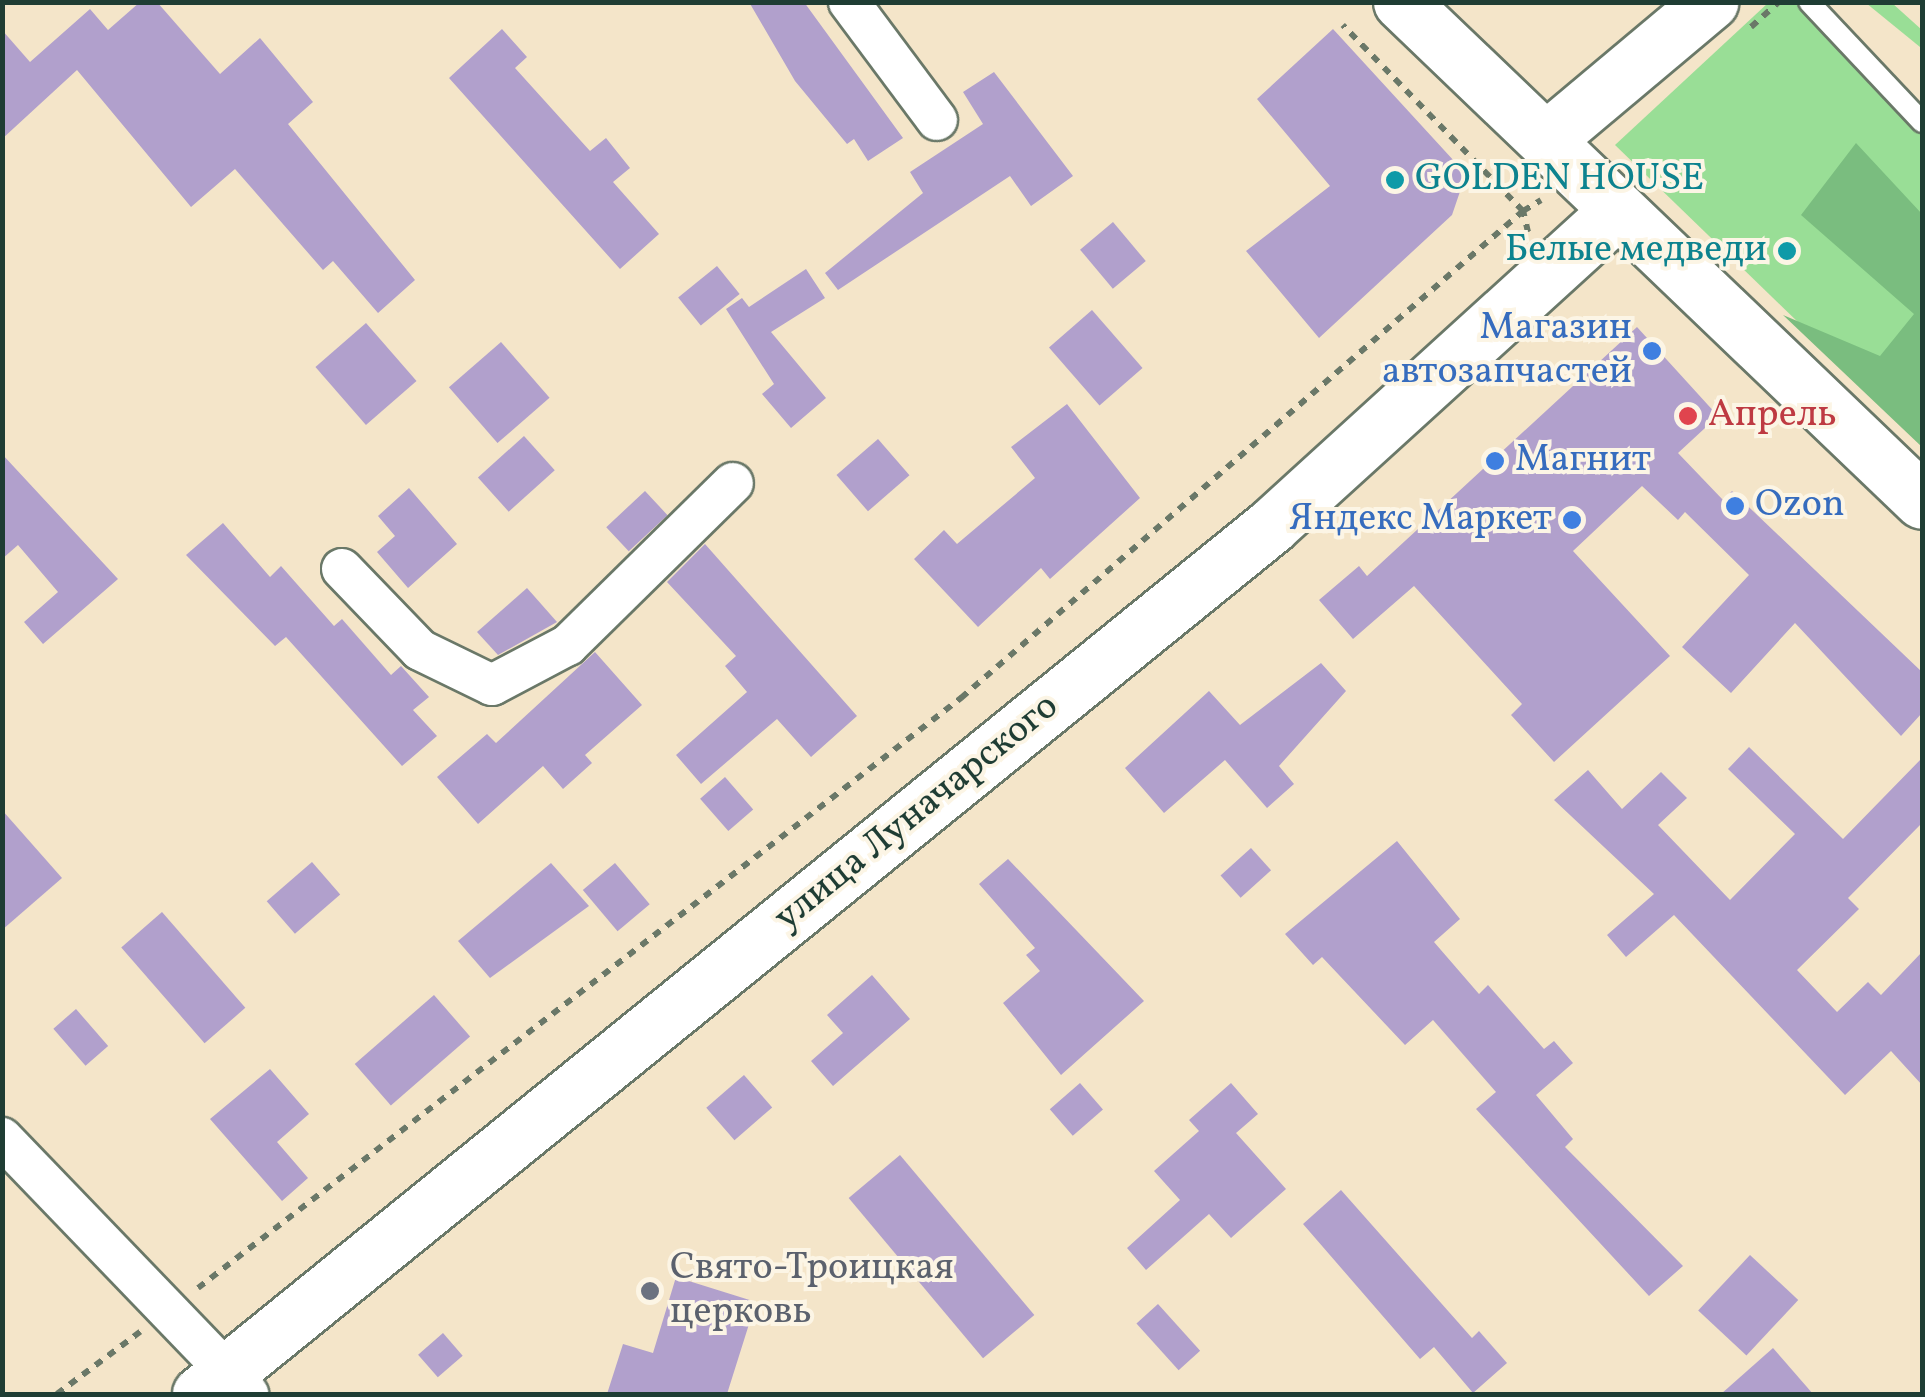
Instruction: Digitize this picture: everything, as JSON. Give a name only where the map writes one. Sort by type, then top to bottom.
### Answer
[{"type":"main road","points":[[1401,2],[1548,138],[1617,212],[1922,501]]},
{"type":"main road","points":[[1548,138],[1710,2]]},
{"type":"main road","name":"улица Луначарского","points":[[225,1387],[1271,526],[1617,212]]},
{"type":"street","points":[[849,2],[937,120]]},
{"type":"street","points":[[342,569],[420,650],[492,685],[568,645],[734,483]]},
{"type":"street","points":[[2,1138],[170,1309],[225,1387]]},
{"type":"lane","points":[[1809,2],[1922,122]]},
{"type":"path","points":[[58,1394],[960,698],[1524,211],[1343,25]]},
{"type":"green space","points":[[1768,3],[1800,3],[1922,131],[1922,442],[1615,145]]},
{"type":"green space","points":[[1866,3],[1892,3],[1922,30],[1920,47]]},
{"type":"green space","points":[[1856,143],[1922,214],[1922,447],[1783,315],[1880,356],[1914,314],[1801,215]]},
{"type":"building","points":[[140,2],[157,2],[220,74],[260,38],[313,102],[288,124],[415,280],[378,313],[333,261],[323,270],[235,169],[191,207],[77,70],[2,139],[2,30],[30,62],[90,9],[108,30]]},
{"type":"building","points":[[749,2],[804,2],[903,138],[868,161],[854,139],[847,144],[795,81]]},
{"type":"building","points":[[502,29],[527,57],[515,68],[590,151],[606,138],[630,168],[613,182],[659,234],[620,269],[449,78]]},
{"type":"building","name":"GOLDEN HOUSE","points":[[1333,29],[1466,174],[1452,215],[1319,338],[1246,251],[1330,186],[1257,99]]},
{"type":"building","points":[[994,72],[1073,176],[1031,206],[1010,176],[838,290],[825,273],[923,193],[910,172],[983,124],[963,92]]},
{"type":"building","points":[[1113,222],[1146,261],[1113,289],[1080,250]]},
{"type":"building","points":[[717,266],[740,294],[701,325],[678,297]]},
{"type":"building","points":[[806,269],[825,298],[771,332],[826,398],[791,428],[762,394],[774,384],[726,309],[742,298],[749,307]]},
{"type":"building","points":[[1092,310],[1143,368],[1099,406],[1049,347]]},
{"type":"building","points":[[366,323],[417,381],[366,425],[315,367]]},
{"type":"building","points":[[1637,327],[1718,416],[1678,453],[1723,500],[1732,491],[1922,672],[1922,713],[1901,736],[1795,623],[1731,693],[1682,647],[1749,575],[1685,512],[1678,520],[1642,486],[1573,551],[1670,656],[1554,762],[1511,715],[1522,704],[1414,586],[1353,639],[1319,600],[1359,566],[1367,576]]},
{"type":"building","points":[[501,342],[550,398],[497,443],[449,387]]},
{"type":"building","points":[[1067,404],[1140,498],[1050,579],[1041,568],[978,627],[914,559],[944,530],[957,544],[1035,478],[1011,447]]},
{"type":"building","points":[[524,436],[555,470],[509,512],[478,477]]},
{"type":"building","points":[[878,439],[909,475],[868,511],[836,475]]},
{"type":"building","points":[[2,454],[118,579],[43,644],[24,622],[58,592],[18,545],[2,559]]},
{"type":"building","points":[[409,488],[457,544],[408,588],[377,552],[395,536],[378,516]]},
{"type":"building","points":[[645,491],[668,515],[629,551],[606,527]]},
{"type":"building","points":[[223,523],[270,577],[281,566],[334,626],[342,619],[391,675],[401,666],[429,697],[413,710],[437,736],[402,766],[286,637],[275,646],[186,555]]},
{"type":"building","points":[[705,544],[857,716],[811,757],[777,719],[701,784],[676,755],[747,692],[725,666],[736,656],[667,582]]},
{"type":"building","points":[[527,588],[557,622],[498,655],[477,632]]},
{"type":"building","points":[[595,652],[642,705],[585,755],[592,763],[563,789],[543,766],[478,824],[437,777],[487,734],[496,743]]},
{"type":"building","points":[[1321,663],[1346,691],[1279,766],[1294,784],[1267,808],[1225,760],[1164,813],[1125,768],[1209,691],[1240,725]]},
{"type":"building","points":[[1749,747],[1843,839],[1922,758],[1922,823],[1848,898],[1859,909],[1797,970],[1837,1012],[1868,982],[1881,995],[1922,952],[1922,1085],[1891,1051],[1845,1095],[1674,915],[1626,957],[1607,935],[1654,894],[1554,800],[1588,770],[1622,809],[1661,772],[1687,798],[1658,825],[1730,900],[1795,834],[1728,769]]},
{"type":"building","points":[[725,777],[753,809],[728,831],[700,799]]},
{"type":"building","points":[[2,810],[62,878],[2,930]]},
{"type":"building","points":[[1397,841],[1460,919],[1434,942],[1479,994],[1488,985],[1544,1049],[1554,1041],[1573,1063],[1536,1095],[1573,1139],[1565,1147],[1683,1266],[1649,1296],[1476,1109],[1496,1092],[1433,1020],[1405,1045],[1322,957],[1313,965],[1285,934]]},
{"type":"building","points":[[1251,848],[1271,870],[1241,898],[1221,875]]},
{"type":"building","points":[[1008,859],[1144,1001],[1061,1075],[1003,1003],[1040,971],[1026,955],[1035,948],[979,884]]},
{"type":"building","points":[[312,862],[340,894],[295,934],[267,901]]},
{"type":"building","points":[[551,863],[589,906],[490,978],[458,941]]},
{"type":"building","points":[[615,863],[650,904],[618,931],[583,890]]},
{"type":"building","points":[[162,912],[245,1008],[205,1043],[121,947]]},
{"type":"building","points":[[872,975],[910,1019],[833,1086],[811,1061],[843,1033],[827,1015]]},
{"type":"building","points":[[434,995],[470,1037],[391,1105],[355,1064]]},
{"type":"building","points":[[76,1009],[108,1046],[86,1066],[53,1029]]},
{"type":"building","points":[[270,1069],[309,1114],[277,1142],[308,1178],[282,1201],[210,1119]]},
{"type":"building","points":[[744,1075],[772,1107],[734,1140],[706,1108]]},
{"type":"building","points":[[1080,1083],[1103,1109],[1073,1136],[1050,1109]]},
{"type":"building","points":[[1231,1083],[1258,1114],[1236,1133],[1286,1189],[1231,1238],[1209,1214],[1146,1270],[1127,1248],[1180,1200],[1154,1171],[1199,1131],[1189,1120]]},
{"type":"building","points":[[900,1155],[1034,1315],[983,1358],[849,1198]]},
{"type":"building","points":[[1341,1190],[1472,1338],[1479,1331],[1507,1363],[1473,1393],[1434,1347],[1420,1359],[1303,1224]]},
{"type":"building","points":[[1750,1255],[1798,1300],[1746,1356],[1698,1311]]},
{"type":"building","points":[[676,1277],[756,1302],[727,1394],[607,1394],[623,1344],[653,1353]]},
{"type":"building","points":[[1158,1304],[1200,1351],[1179,1370],[1136,1323]]},
{"type":"building","points":[[443,1333],[463,1356],[438,1377],[418,1355]]},
{"type":"building","points":[[1773,1348],[1813,1394],[1721,1394]]},
{"type":"place","name":"GOLDEN HOUSE","points":[[1395,180]]},
{"type":"place","name":"Белые медведи","points":[[1787,251]]},
{"type":"place","name":"Магазин автозапчастей","points":[[1652,351]]},
{"type":"place","name":"Апрель","points":[[1688,416]]},
{"type":"place","name":"Магнит","points":[[1495,461]]},
{"type":"place","name":"Ozon","points":[[1735,506]]},
{"type":"place","name":"Яндекс Маркет","points":[[1572,520]]},
{"type":"place","name":"Свято-Троицкая церковь","points":[[650,1291]]}]
